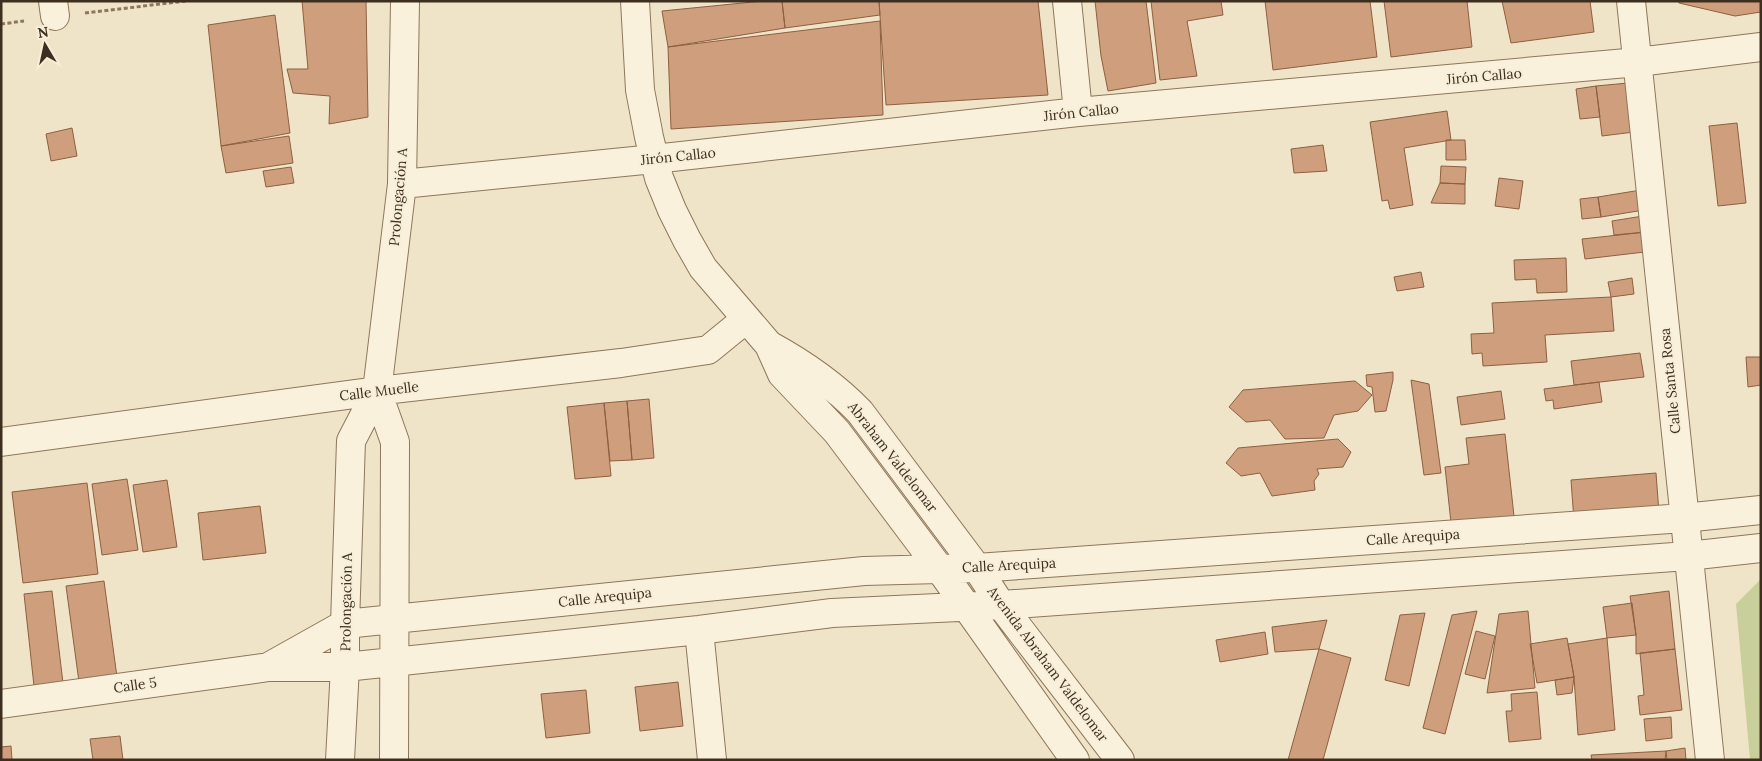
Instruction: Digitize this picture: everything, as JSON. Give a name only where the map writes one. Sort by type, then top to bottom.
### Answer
[{"type":"street","name":"Prolongación A","points":[[340,760],[345,667],[351,441],[377,391],[402,184],[406,1]]},
{"type":"street","name":"Abraham Valdelomar","points":[[635,1],[640,90],[654,159],[672,210],[687,240],[703,268],[769,345],[782,374],[837,432],[939,568]]},
{"type":"street","points":[[1067,1],[1078,112]]},
{"type":"street","name":"Calle Santa Rosa","points":[[1631,1],[1710,760]]},
{"type":"street","name":"Jirón Callao","points":[[402,184],[654,159],[1078,112],[1638,62],[1761,46]]},
{"type":"street","name":"Calle Muelle","points":[[1,442],[377,391],[620,363],[708,350],[746,318]]},
{"type":"street","name":"Abraham Valdelomar","points":[[769,345],[798,361],[845,397],[860,412],[977,568]]},
{"type":"street","name":"Prolongación A","points":[[377,391],[395,442],[396,619],[393,661],[394,760]]},
{"type":"street","name":"Calle Arequipa","points":[[269,667],[345,624],[864,571],[977,568],[1684,518],[1761,510]]},
{"type":"street","points":[[269,667],[345,667],[699,630],[832,614],[1001,605],[1688,556],[1761,548]]},
{"type":"street","points":[[939,568],[1075,760]]},
{"type":"street","name":"Avenida Abraham Valdelomar","points":[[977,568],[1001,605],[1120,760]]},
{"type":"street","points":[[699,630],[712,760]]},
{"type":"street","name":"Calle 5","points":[[1,704],[269,667]]},
{"type":"path","points":[[1,24],[54,9],[186,1]]},
{"type":"green space","points":[[1761,579],[1761,760],[1750,760],[1736,604]]},
{"type":"building","points":[[302,1],[366,1],[368,117],[329,124],[330,96],[293,93],[287,69],[308,69]]},
{"type":"building","points":[[763,1],[782,1],[785,28],[668,47],[662,11]]},
{"type":"building","points":[[782,1],[879,1],[880,15],[785,28]]},
{"type":"building","points":[[879,1],[1038,1],[1048,95],[886,105]]},
{"type":"building","points":[[1095,1],[1146,1],[1156,83],[1108,91],[1101,56]]},
{"type":"building","points":[[1151,1],[1221,1],[1223,15],[1187,21],[1197,76],[1160,80]]},
{"type":"building","points":[[1265,1],[1370,1],[1377,57],[1273,70]]},
{"type":"building","points":[[1384,1],[1467,1],[1472,47],[1391,57]]},
{"type":"building","points":[[1502,1],[1590,1],[1594,32],[1511,43]]},
{"type":"building","points":[[1678,1],[1761,1],[1761,12],[1735,16],[1679,3]]},
{"type":"building","points":[[275,15],[290,133],[221,146],[208,25]]},
{"type":"building","points":[[880,21],[883,115],[671,129],[668,47]]},
{"type":"building","points":[[1628,83],[1634,132],[1602,136],[1596,86]]},
{"type":"building","points":[[1596,86],[1600,117],[1580,119],[1576,89]]},
{"type":"building","points":[[1447,111],[1451,140],[1404,148],[1413,205],[1390,209],[1388,200],[1382,201],[1370,122]]},
{"type":"building","points":[[1737,123],[1746,203],[1718,206],[1709,126]]},
{"type":"building","points":[[72,128],[77,156],[51,161],[46,134]]},
{"type":"building","points":[[289,136],[293,163],[226,173],[221,146]]},
{"type":"building","points":[[1446,140],[1465,140],[1466,160],[1446,160]]},
{"type":"building","points":[[1323,145],[1327,171],[1294,173],[1291,149]]},
{"type":"building","points":[[1441,166],[1466,167],[1465,184],[1440,183]]},
{"type":"building","points":[[291,167],[294,183],[266,187],[263,171]]},
{"type":"building","points":[[1499,178],[1523,181],[1519,209],[1495,206]]},
{"type":"building","points":[[1440,183],[1465,184],[1465,204],[1431,203]]},
{"type":"building","points":[[1641,190],[1644,210],[1601,217],[1598,197]]},
{"type":"building","points":[[1598,197],[1601,217],[1582,219],[1580,199]]},
{"type":"building","points":[[1643,216],[1646,232],[1614,235],[1612,221]]},
{"type":"building","points":[[1646,232],[1653,251],[1585,259],[1582,239]]},
{"type":"building","points":[[1566,258],[1567,292],[1537,293],[1536,279],[1515,280],[1514,260]]},
{"type":"building","points":[[1421,272],[1424,287],[1397,291],[1394,277]]},
{"type":"building","points":[[1632,278],[1634,294],[1611,297],[1608,282]]},
{"type":"building","points":[[1611,297],[1614,331],[1545,335],[1547,362],[1483,366],[1482,353],[1472,354],[1471,334],[1494,333],[1492,303]]},
{"type":"building","points":[[1640,353],[1644,377],[1574,385],[1571,361]]},
{"type":"building","points":[[1746,357],[1761,357],[1761,385],[1748,387]]},
{"type":"building","points":[[1393,372],[1386,411],[1375,412],[1372,387],[1367,386],[1366,375]]},
{"type":"building","points":[[1411,380],[1429,384],[1441,473],[1424,475]]},
{"type":"building","points":[[1355,381],[1372,395],[1358,411],[1334,415],[1324,438],[1285,439],[1270,420],[1246,422],[1229,407],[1243,390]]},
{"type":"building","points":[[1599,382],[1602,402],[1554,409],[1553,400],[1546,401],[1544,389]]},
{"type":"building","points":[[1501,391],[1505,419],[1461,425],[1457,397]]},
{"type":"building","points":[[649,399],[654,458],[632,460],[627,401]]},
{"type":"building","points":[[627,401],[632,460],[610,461],[604,403]]},
{"type":"building","points":[[604,403],[611,476],[575,479],[567,407]]},
{"type":"building","points":[[1505,434],[1515,525],[1452,532],[1445,467],[1469,464],[1466,438]]},
{"type":"building","points":[[1338,439],[1351,452],[1343,467],[1317,469],[1319,474],[1314,481],[1315,490],[1272,496],[1260,473],[1241,476],[1226,463],[1238,448]]},
{"type":"building","points":[[1656,473],[1659,513],[1574,521],[1571,480]]},
{"type":"building","points":[[127,479],[138,550],[102,555],[92,484]]},
{"type":"building","points":[[167,480],[177,547],[143,552],[133,485]]},
{"type":"building","points":[[87,483],[98,574],[23,583],[12,492]]},
{"type":"building","points":[[260,506],[266,553],[203,560],[198,513]]},
{"type":"building","points":[[104,581],[117,677],[79,682],[66,586]]},
{"type":"building","points":[[52,591],[63,683],[34,686],[24,594]]},
{"type":"building","points":[[1669,591],[1675,649],[1636,654],[1636,635],[1630,596]]},
{"type":"building","points":[[1632,603],[1636,635],[1607,638],[1603,607]]},
{"type":"building","points":[[1477,611],[1445,734],[1423,728],[1452,615]]},
{"type":"building","points":[[1528,611],[1535,688],[1487,693],[1499,614]]},
{"type":"building","points":[[1425,613],[1409,686],[1385,680],[1400,615]]},
{"type":"building","points":[[1327,620],[1319,649],[1275,652],[1272,627]]},
{"type":"building","points":[[1476,631],[1495,636],[1485,679],[1465,674]]},
{"type":"building","points":[[1265,632],[1268,654],[1220,662],[1216,640]]},
{"type":"building","points":[[1567,638],[1574,677],[1537,683],[1530,644]]},
{"type":"building","points":[[1607,638],[1615,730],[1578,735],[1574,677],[1568,644]]},
{"type":"building","points":[[1319,649],[1351,658],[1323,760],[1288,760]]},
{"type":"building","points":[[1675,649],[1682,710],[1640,715],[1638,696],[1644,695],[1640,653]]},
{"type":"building","points":[[1574,677],[1572,693],[1557,695],[1555,680]]},
{"type":"building","points":[[678,682],[683,726],[640,731],[635,687]]},
{"type":"building","points":[[586,690],[590,733],[546,738],[541,694]]},
{"type":"building","points":[[1537,692],[1541,739],[1509,742],[1506,711],[1512,711],[1511,694]]},
{"type":"building","points":[[1671,717],[1672,738],[1646,741],[1644,719]]},
{"type":"building","points":[[120,736],[123,760],[93,760],[90,739]]},
{"type":"building","points":[[11,746],[12,760],[1,760],[1,747]]},
{"type":"building","points":[[1685,748],[1686,760],[1667,760],[1666,751]]},
{"type":"building","points":[[1666,751],[1665,760],[1592,760],[1591,755]]}]
